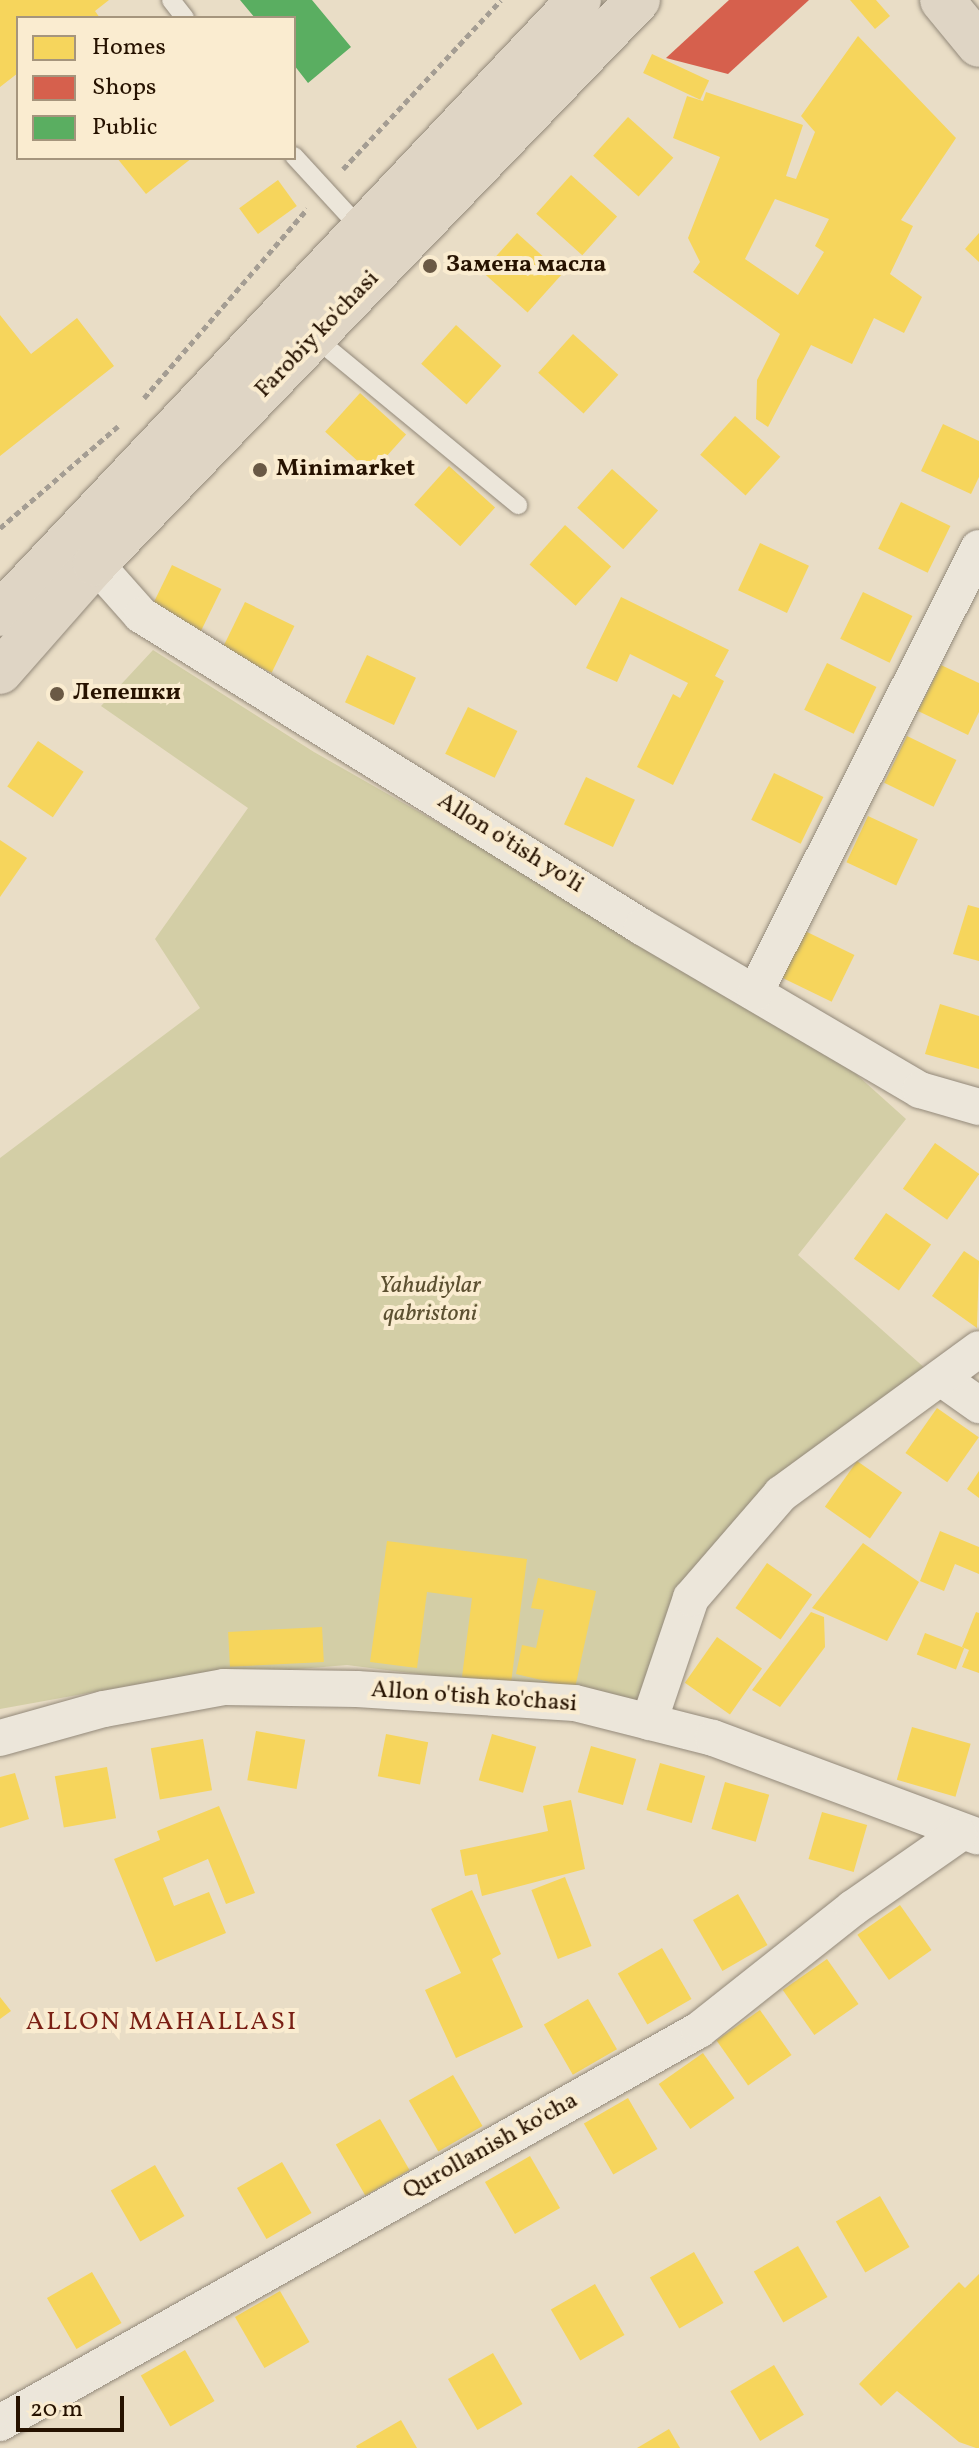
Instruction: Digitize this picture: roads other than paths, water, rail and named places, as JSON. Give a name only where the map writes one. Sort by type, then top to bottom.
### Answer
[{"type":"main road","name":"Farobiy ko'chasi","points":[[306,323],[364,232],[579,0]]},
{"type":"main road","name":"Farobiy ko'chasi","points":[[0,614],[83,550],[306,323],[638,0]]},
{"type":"main road","points":[[942,0],[979,45]]},
{"type":"main road","name":"Farobiy ko'chasi","points":[[0,672],[83,550]]},
{"type":"street","points":[[755,993],[979,548]]},
{"type":"street","name":"Allon o'tish yo'li","points":[[83,550],[141,615],[755,993],[920,1090],[979,1107]]},
{"type":"street","points":[[649,1722],[691,1598],[781,1494],[979,1349]]},
{"type":"street","points":[[941,1378],[979,1405]]},
{"type":"street","name":"Allon o'tish ko'chasi","points":[[0,1738],[104,1709],[224,1687],[357,1689],[575,1703],[713,1738],[969,1835]]},
{"type":"street","name":"Qurollanish ko'cha","points":[[0,2423],[699,2030],[853,1908],[969,1835]]},
{"type":"lane","points":[[171,0],[183,16]]},
{"type":"lane","points":[[296,159],[322,192],[364,232]]},
{"type":"lane","points":[[306,323],[518,505]]},
{"type":"place","name":"Замена масла","points":[[430,266]]},
{"type":"place","name":"Minimarket","points":[[260,470]]},
{"type":"place","name":"Лепешки","points":[[57,694]]},
{"type":"district","name":"ALLON MAHALLASI","points":[[162,2023]]},
{"type":"park label","name":"Yahudiylar qabristoni","points":[[430,1301]]}]
